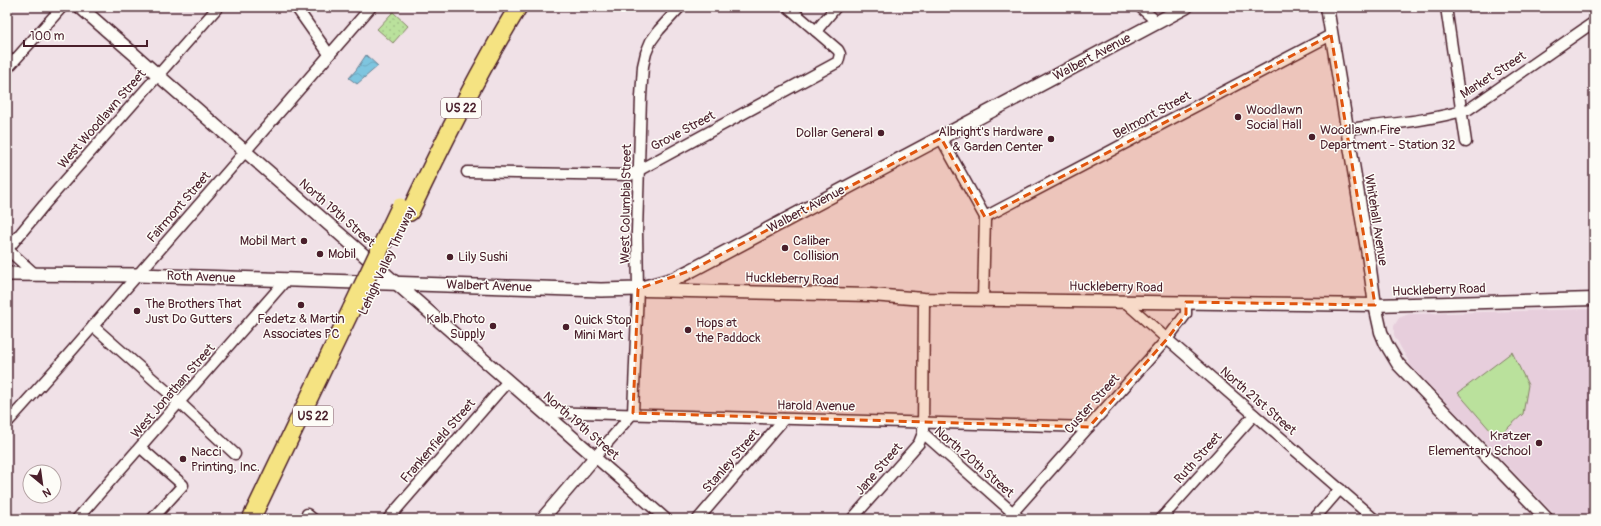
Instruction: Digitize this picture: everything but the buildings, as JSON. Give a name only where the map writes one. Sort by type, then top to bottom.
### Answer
[{"type":"highway","name":"Lehigh Valley Thruway","points":[[252,519],[357,310],[405,210],[452,102],[506,7]]},
{"type":"highway","name":"Lehigh Valley Thruway","points":[[405,210],[518,7]]},
{"type":"highway","name":"Lehigh Valley Thruway","points":[[264,519],[357,310]]},
{"type":"main road","name":"Walbert Avenue","points":[[395,282],[594,289],[638,289],[656,285],[692,270],[1186,7]]},
{"type":"main road","name":"Roth Avenue","points":[[7,274],[138,275],[395,282]]},
{"type":"street","points":[[7,69],[62,7]]},
{"type":"street","name":"North 19th Street","points":[[80,7],[666,519]]},
{"type":"street","name":"West Woodlawn Street","points":[[7,250],[218,7]]},
{"type":"street","points":[[296,7],[329,54]]},
{"type":"street","name":"Fairmont Street","points":[[7,423],[371,7]]},
{"type":"street","name":"West Columbia Street","points":[[633,414],[638,289],[637,232],[640,97],[643,66],[651,41],[658,30],[680,7]]},
{"type":"street","points":[[788,7],[816,31],[836,7]]},
{"type":"street","points":[[1140,7],[1157,22]]},
{"type":"street","name":"Whitehall Avenue","points":[[1327,7],[1375,305],[1383,338],[1398,364],[1547,519]]},
{"type":"street","points":[[1446,7],[1466,142]]},
{"type":"street","name":"Market Street","points":[[1347,129],[1407,121],[1461,111],[1476,104],[1594,22]]},
{"type":"street","name":"Grove Street","points":[[466,172],[630,175],[838,62],[840,54],[838,50],[816,31]]},
{"type":"street","name":"Belmont Street","points":[[985,217],[1331,35]]},
{"type":"street","points":[[941,138],[985,217],[983,300]]},
{"type":"street","points":[[7,250],[35,274]]},
{"type":"street","name":"West Jonathan Street","points":[[77,519],[141,448],[287,279]]},
{"type":"street","name":"Huckleberry Road","points":[[638,289],[871,295],[924,299],[1375,305],[1594,299]]},
{"type":"street","name":"North 20th Street","points":[[924,299],[923,433],[1013,517]]},
{"type":"street","name":"North 21st Street","points":[[1124,301],[1374,519]]},
{"type":"street","name":"Custer Street","points":[[1013,517],[1089,427],[1167,340],[1186,314],[1186,302]]},
{"type":"street","points":[[93,326],[235,454]]},
{"type":"street","name":"Frankenfield Street","points":[[388,519],[508,381]]},
{"type":"street","name":"Harold Avenue","points":[[543,412],[784,419],[858,419],[1089,427]]},
{"type":"street","points":[[542,519],[633,414]]},
{"type":"street","name":"Ruth Street","points":[[1161,519],[1254,415]]},
{"type":"street","name":"Stanley Street","points":[[698,519],[784,419]]},
{"type":"street","name":"Jane Street","points":[[852,519],[919,443],[923,433]]},
{"type":"street","points":[[141,448],[182,485],[152,519]]},
{"type":"street","points":[[1314,519],[1340,489]]},
{"type":"highlighted area","points":[[1331,35],[1375,305],[1186,302],[1186,314],[1167,339],[1089,427],[633,413],[638,289],[692,270],[941,138],[985,217]]},
{"type":"shaded area","name":"Kratzer Elementary School","points":[[1594,309],[1594,519],[1559,519],[1411,366],[1394,335],[1394,326],[1399,318],[1409,314]]},
{"type":"green space","points":[[393,12],[408,26],[393,43],[377,29]]},
{"type":"green space","points":[[1512,352],[1528,385],[1523,414],[1497,438],[1458,393]]},
{"type":"water","points":[[366,55],[378,66],[357,84],[349,78]]},
{"type":"place","name":"Woodlawn Social Hall","points":[[1238,117]]},
{"type":"place","name":"Dollar General","points":[[881,133]]},
{"type":"place","name":"Woodlawn Fire Department - Station 32","points":[[1312,137]]},
{"type":"place","name":"Albright's Hardware & Garden Center","points":[[1051,139]]},
{"type":"place","name":"Mobil Mart","points":[[304,241]]},
{"type":"place","name":"Caliber Collision","points":[[785,248]]},
{"type":"place","name":"Mobil","points":[[320,254]]},
{"type":"place","name":"Lily Sushi","points":[[450,257]]},
{"type":"place","name":"Fedetz & Martin Associates PC","points":[[301,305]]},
{"type":"place","name":"The Brothers That Just Do Gutters","points":[[137,311]]},
{"type":"place","name":"Kalb Photo Supply","points":[[493,326]]},
{"type":"place","name":"Quick Stop Mini Mart","points":[[566,327]]},
{"type":"place","name":"Hops at the Paddock","points":[[688,330]]},
{"type":"place","name":"Kratzer Elementary School","points":[[1539,443]]},
{"type":"place","name":"Nacci Printing, Inc.","points":[[183,459]]}]
